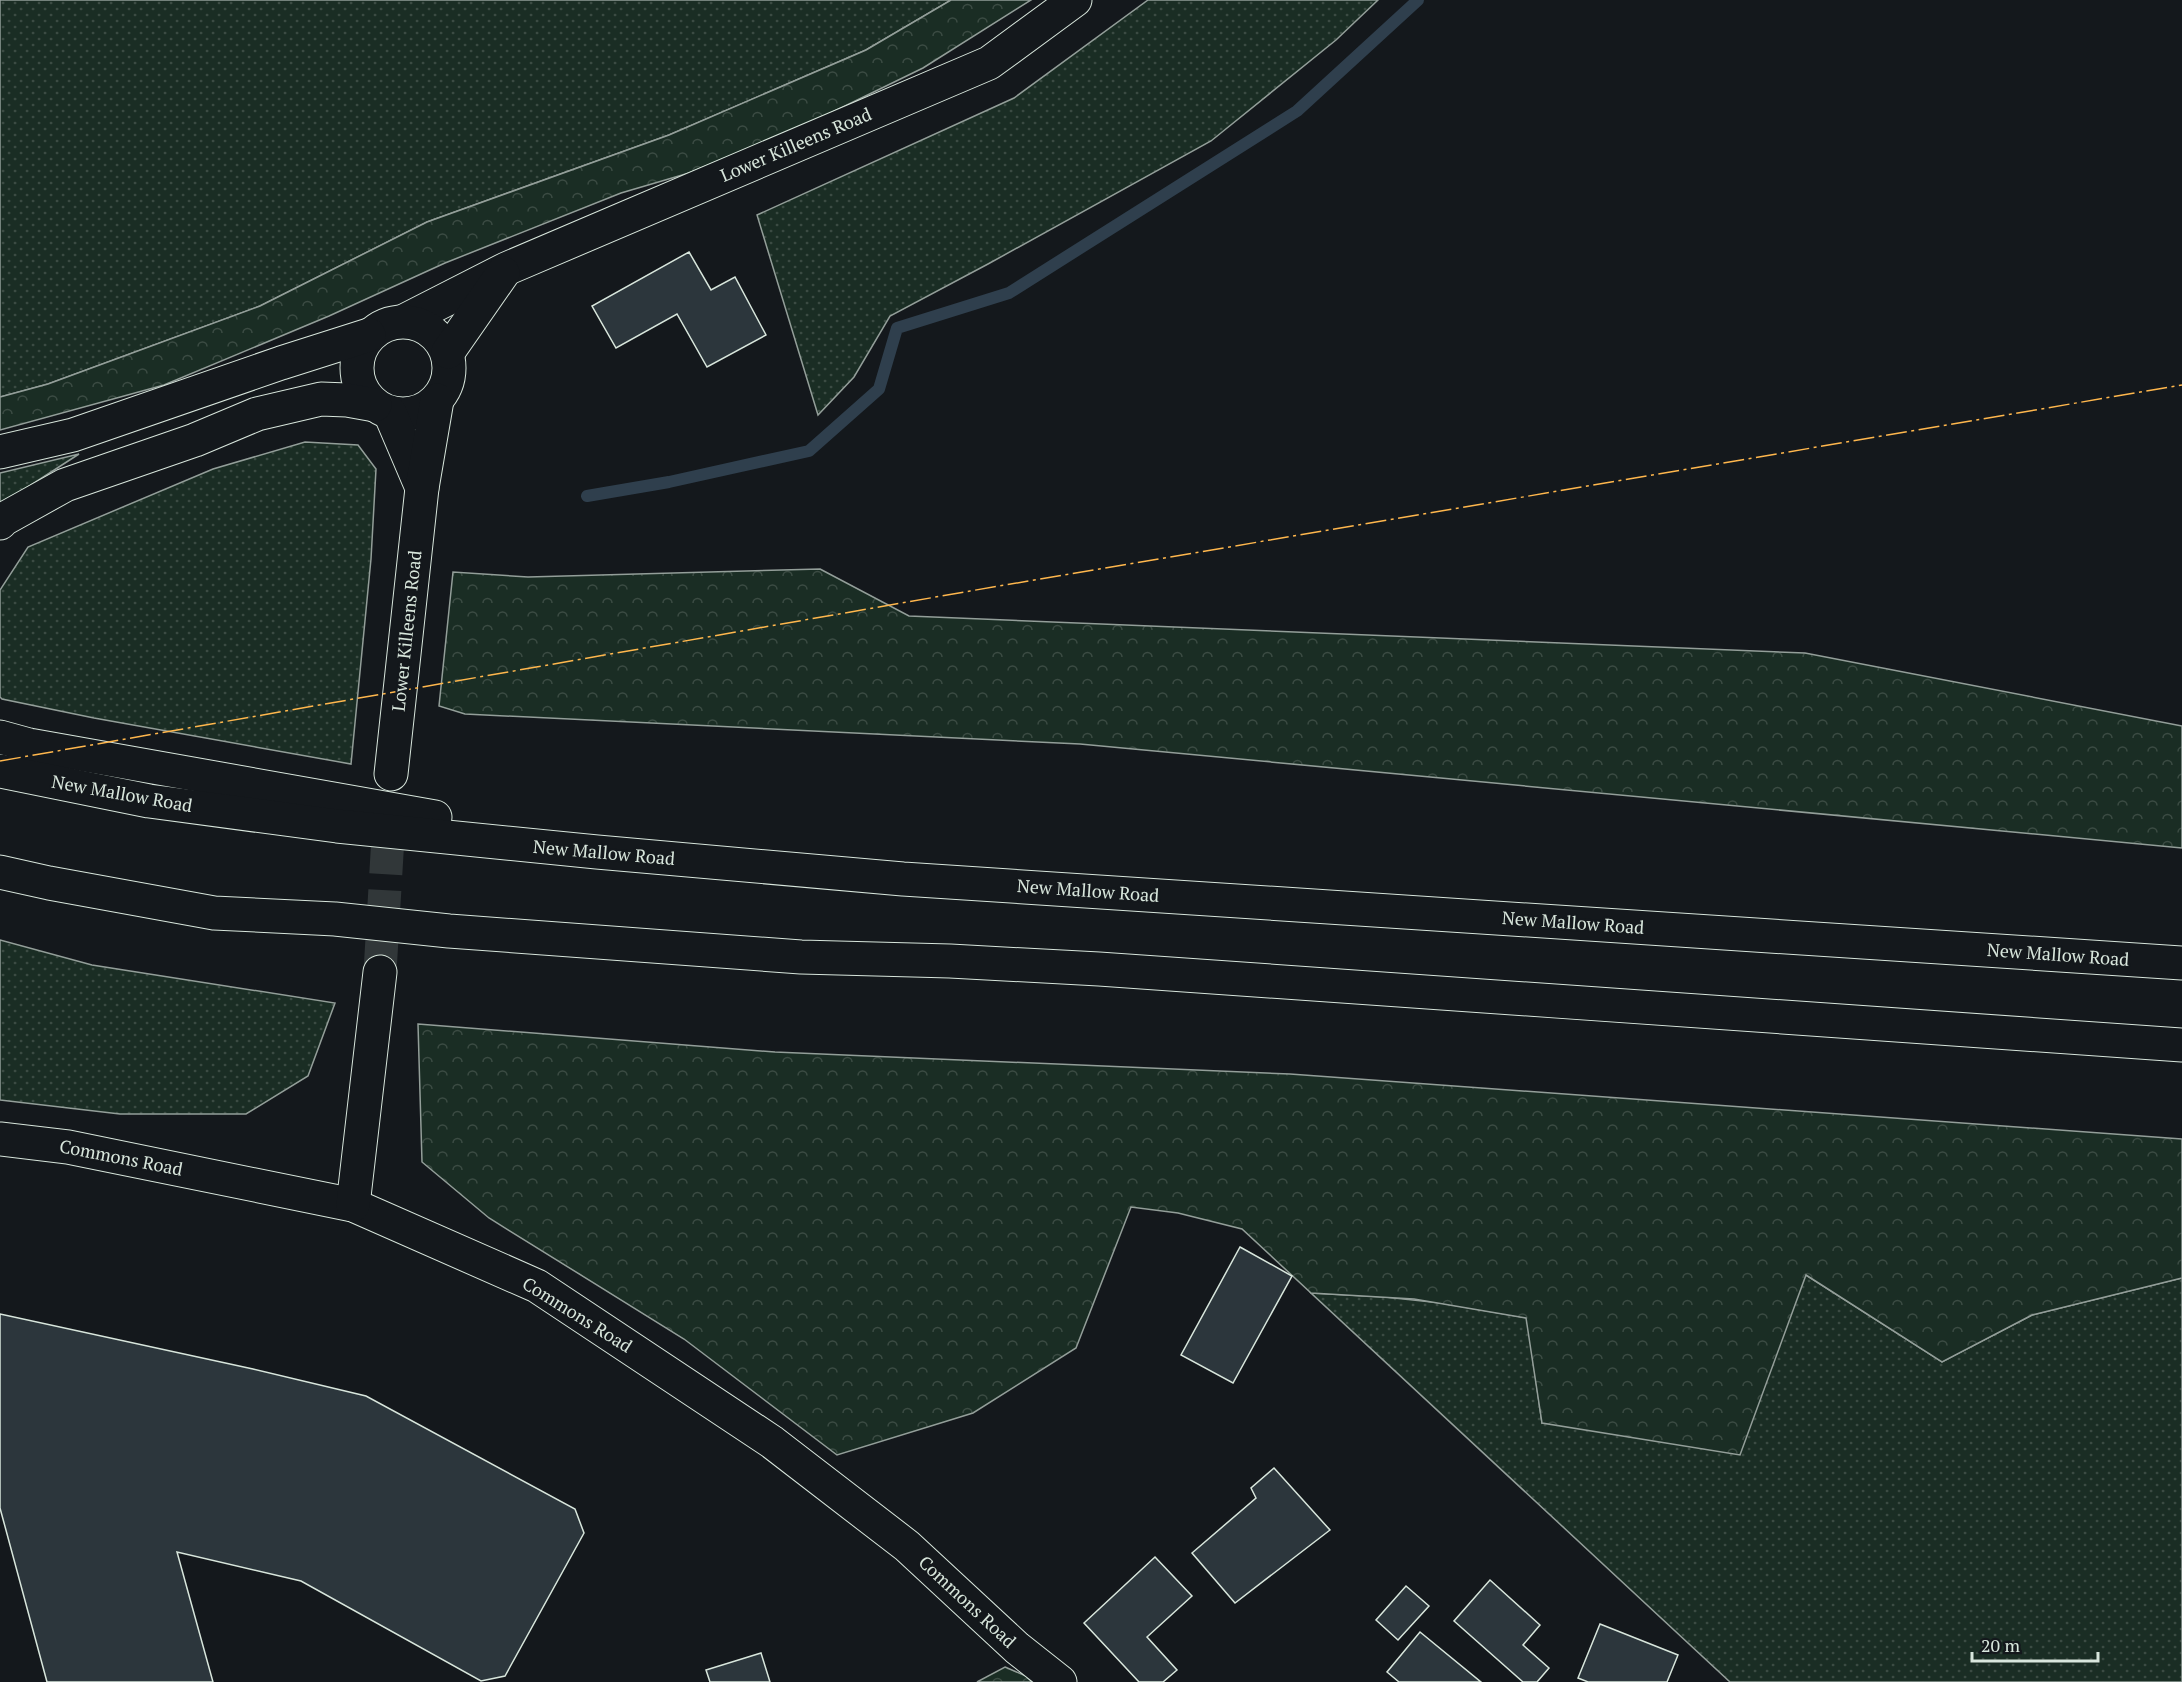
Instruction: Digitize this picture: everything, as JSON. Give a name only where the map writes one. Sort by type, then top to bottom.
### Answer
[{"type":"main road","name":"Lower Killeens Road","points":[[405,321],[506,269],[989,63],[1075,0]]},
{"type":"main road","points":[[448,352],[506,269]]},
{"type":"main road","points":[[0,452],[72,435],[369,335],[386,324],[405,321],[423,325],[438,336],[448,352],[450,370],[446,387],[437,400],[423,410],[407,414],[346,400],[321,399],[257,414],[195,440],[66,485],[0,523]]},
{"type":"main road","points":[[369,335],[359,352],[356,372],[362,391],[383,409]]},
{"type":"main road","name":"Lower Killeens Road","points":[[391,774],[422,488],[437,400]]},
{"type":"main road","name":"Lower Killeens Road","points":[[383,409],[422,488]]},
{"type":"main road","points":[[0,737],[29,745],[469,823],[597,852]]},
{"type":"main road","name":"New Mallow Road","points":[[0,771],[148,801],[336,826],[903,879],[2182,963]]},
{"type":"main road","points":[[0,872],[214,913],[335,919],[449,932],[801,957],[950,961],[1099,969],[2182,1045]]},
{"type":"main road","points":[[353,1205],[380,972]]},
{"type":"main road","name":"Commons Road","points":[[0,1139],[68,1147],[353,1205],[537,1286],[771,1442],[907,1546],[1017,1648],[1060,1682]]},
{"type":"green space","points":[[0,0],[951,0],[866,50],[669,135],[427,222],[260,306],[48,384],[0,397]]},
{"type":"green space","points":[[951,0],[1031,0],[923,68],[810,123],[689,173],[621,193],[445,263],[329,316],[164,385],[0,430],[0,397],[48,384],[260,306],[427,222],[669,135],[866,50]]},
{"type":"green space","points":[[1148,0],[1378,0],[1336,40],[1211,141],[890,316],[854,377],[818,415],[757,215],[1014,98]]},
{"type":"green space","points":[[305,442],[358,445],[376,469],[371,559],[351,764],[94,718],[0,697],[0,590],[28,547],[213,469]]},
{"type":"green space","points":[[79,454],[0,505],[0,473]]},
{"type":"green space","points":[[820,569],[909,616],[1805,653],[2182,726],[2182,848],[1080,744],[465,714],[439,706],[453,572],[528,577]]},
{"type":"green space","points":[[0,940],[92,965],[335,1003],[308,1076],[246,1114],[120,1114],[0,1100]]},
{"type":"green space","points":[[418,1024],[775,1052],[1290,1074],[2182,1139],[2182,1278],[2032,1315],[1942,1362],[1806,1275],[1740,1455],[1542,1423],[1526,1318],[1414,1299],[1311,1293],[1242,1229],[1178,1213],[1131,1207],[1076,1348],[973,1413],[837,1455],[684,1339],[489,1218],[422,1162]]},
{"type":"green space","points":[[1806,1275],[1942,1362],[2032,1315],[2182,1278],[2182,1682],[1730,1682],[1311,1293],[1441,1303],[1527,1318],[1542,1423]]},
{"type":"green space","points":[[1005,1667],[1026,1676],[1032,1682],[977,1682]]},
{"type":"building","points":[[689,252],[711,290],[735,277],[766,335],[707,367],[677,314],[616,348],[592,306]]},
{"type":"building","points":[[1240,1247],[1292,1276],[1233,1383],[1181,1355]]},
{"type":"building","points":[[0,1314],[366,1396],[575,1509],[584,1533],[505,1676],[481,1681],[301,1581],[177,1552],[213,1682],[47,1682],[0,1508]]},
{"type":"building","points":[[1274,1468],[1330,1530],[1235,1603],[1192,1553],[1256,1498],[1251,1488]]},
{"type":"building","points":[[1155,1557],[1192,1596],[1147,1637],[1177,1670],[1163,1682],[1139,1682],[1084,1623]]},
{"type":"building","points":[[1490,1580],[1540,1625],[1523,1645],[1549,1668],[1537,1682],[1523,1682],[1454,1621]]},
{"type":"building","points":[[1406,1586],[1429,1606],[1398,1640],[1376,1620]]},
{"type":"building","points":[[1600,1624],[1678,1655],[1667,1682],[1588,1682],[1578,1678]]},
{"type":"building","points":[[1420,1632],[1481,1682],[1399,1682],[1387,1672]]},
{"type":"building","points":[[761,1653],[770,1682],[710,1682],[706,1670]]},
{"type":"waterway","points":[[587,496],[669,482],[809,451],[879,389],[897,328],[1009,293],[1297,111],[1418,0]]},
{"type":"tunnel","points":[[380,972],[390,803]]},
{"type":"power","points":[[0,761],[970,591],[2182,385]]}]
